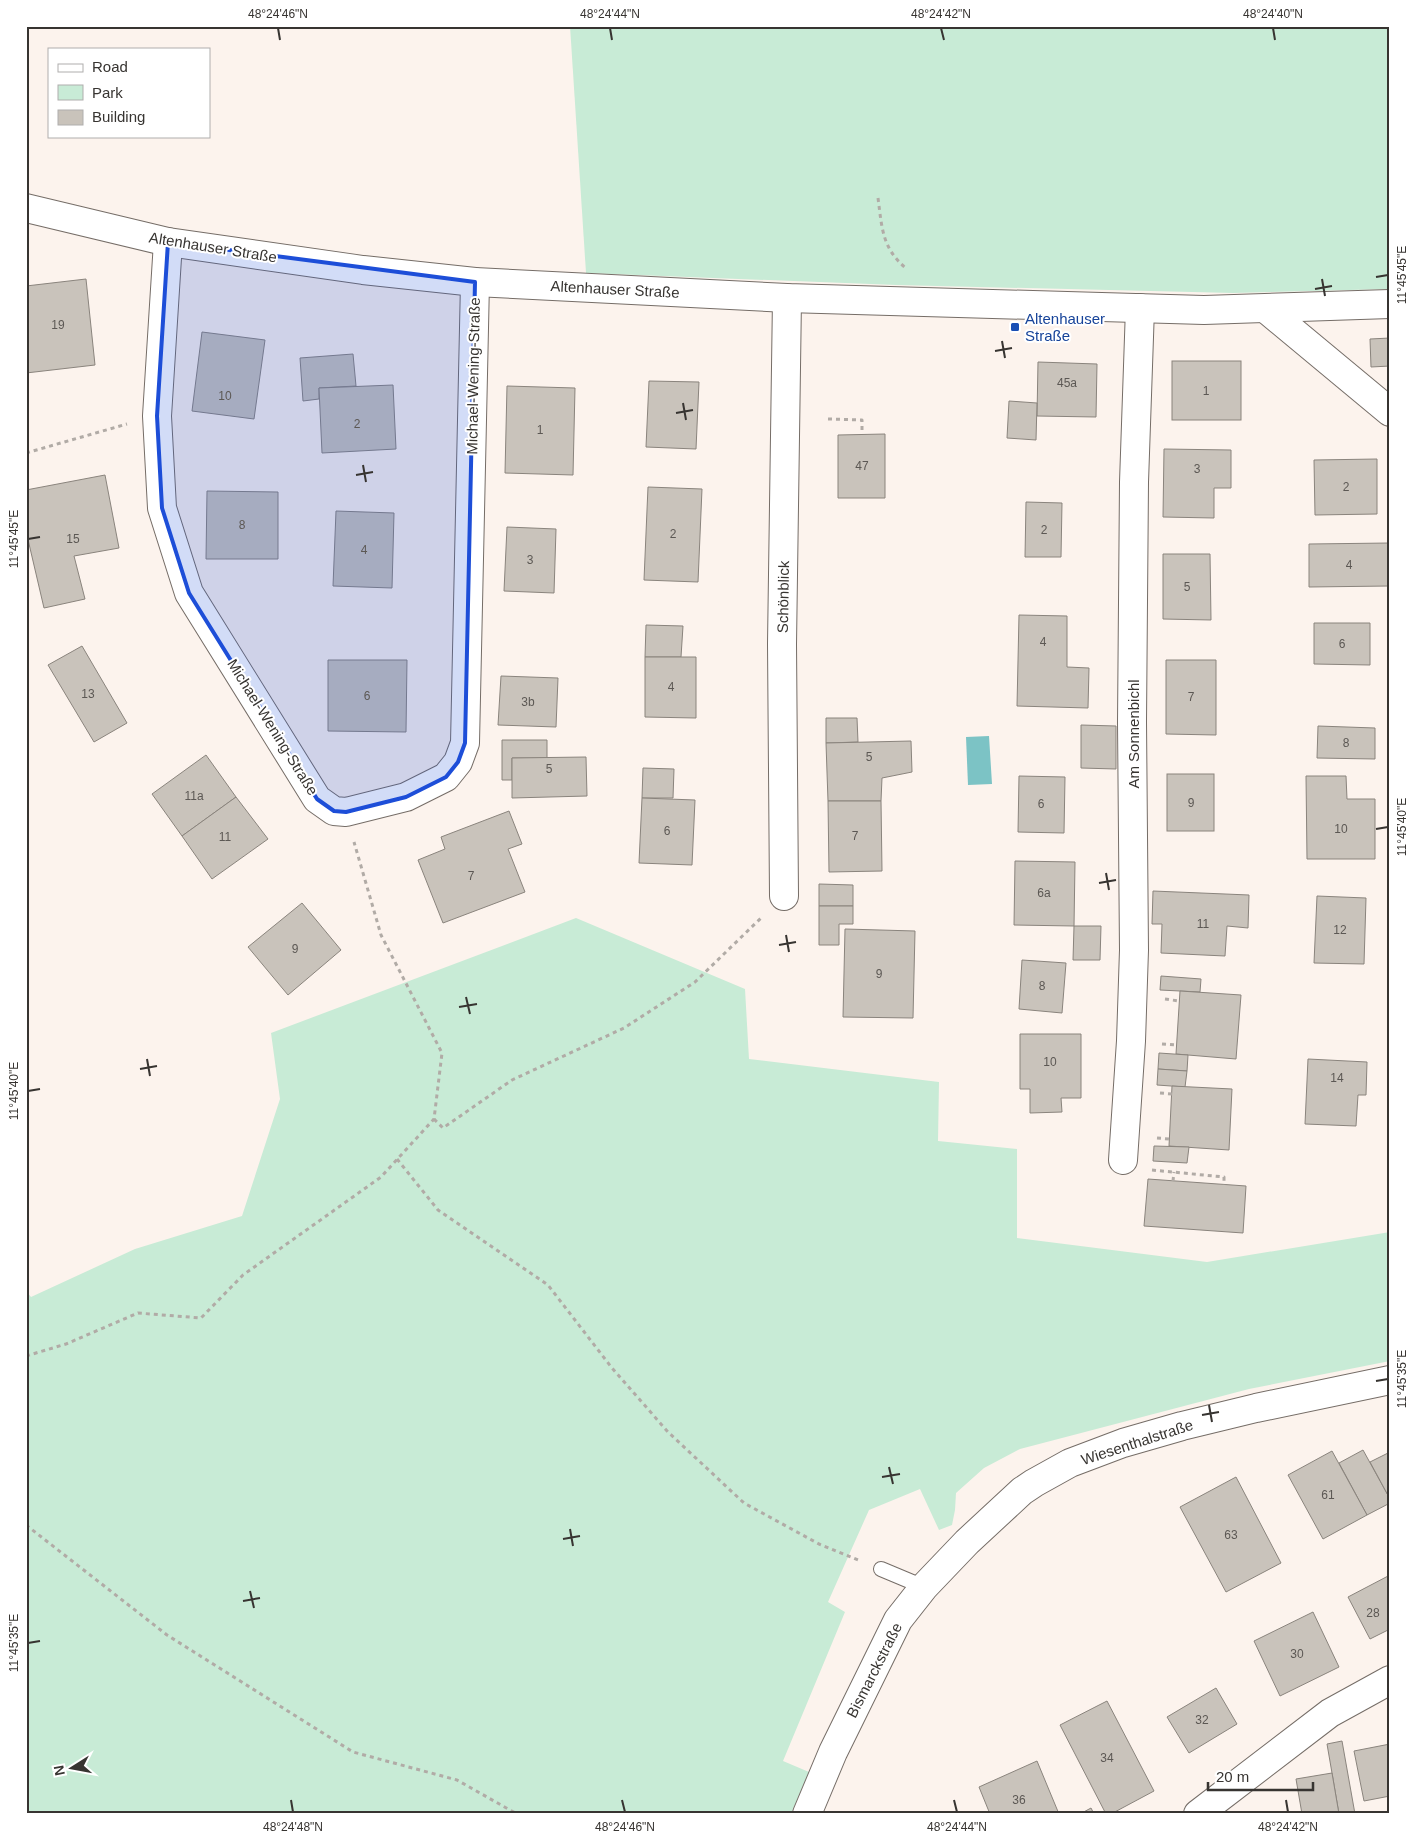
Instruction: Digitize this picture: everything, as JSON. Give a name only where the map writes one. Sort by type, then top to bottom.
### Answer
[{"type":"street","name":"Altenhauser Straße","points":[[26,208],[168,242],[363,270],[475,282],[786,298],[1204,310],[1390,304]]},
{"type":"street","name":"Michael-Wening-Straße","points":[[168,242],[157,416],[162,508],[190,593],[317,799],[334,811],[346,812],[406,797],[446,777],[458,762],[465,743],[475,282]]},
{"type":"street","name":"Schönblick","points":[[784,896],[782,644],[786,298]]},
{"type":"street","name":"Am Sonnenbichl","points":[[1123,1160],[1131,1041],[1134,950],[1132,722],[1134,502],[1140,308]]},
{"type":"street","points":[[1266,309],[1390,412]]},
{"type":"street","name":"Wiesenthalstraße","points":[[968,1542],[1022,1491],[1070,1463],[1101,1451],[1182,1426],[1256,1408],[1390,1380]]},
{"type":"street","name":"Bismarckstraße","points":[[806,1814],[833,1752],[898,1620],[924,1587],[968,1542]]},
{"type":"street","points":[[1198,1814],[1330,1713],[1390,1680]]},
{"type":"lane","points":[[881,1569],[924,1587]]},
{"type":"path","points":[[878,198],[883,234],[891,254],[907,268],[914,270]]},
{"type":"path","points":[[26,453],[157,416]]},
{"type":"path","points":[[828,419],[862,420],[862,434]]},
{"type":"path","points":[[26,1356],[66,1344],[138,1313],[201,1318],[243,1276],[381,1177],[434,1119],[442,1053],[381,935],[346,812]]},
{"type":"path","points":[[434,1119],[443,1128],[512,1080],[632,1023],[695,982],[784,896]]},
{"type":"path","points":[[397,1159],[438,1210],[548,1285],[612,1368],[668,1432],[744,1502],[819,1544],[881,1569]]},
{"type":"path","points":[[1123,1160],[1135,1168],[1224,1177],[1224,1185]]},
{"type":"path","points":[[1173,1181],[1174,1172]]},
{"type":"path","points":[[26,1526],[167,1635],[353,1752],[457,1780],[517,1814]]},
{"type":"highlighted area","points":[[168,242],[475,282],[465,743],[458,762],[446,777],[406,797],[346,812],[334,811],[317,799],[189,593],[162,508],[157,416]]},
{"type":"green space","points":[[570,26],[1390,26],[1390,289],[1233,293],[896,285],[586,273]]},
{"type":"green space","points":[[576,918],[745,989],[749,1059],[939,1082],[938,1141],[1017,1149],[1017,1238],[1207,1262],[1390,1232],[1390,1361],[1249,1389],[1020,1449],[984,1468],[956,1493],[952,1525],[939,1530],[920,1489],[869,1510],[828,1602],[845,1612],[783,1761],[809,1772],[791,1814],[26,1814],[26,1291],[31,1297],[135,1249],[242,1216],[280,1099],[271,1033]]},
{"type":"water","points":[[989,736],[992,784],[968,785],[966,737]]},
{"type":"building","points":[[86,279],[95,365],[26,373],[26,286]]},
{"type":"building","points":[[202,332],[265,340],[254,419],[192,411]]},
{"type":"building","points":[[1390,338],[1390,366],[1371,367],[1370,339]]},
{"type":"building","points":[[353,354],[356,386],[319,388],[319,399],[303,401],[300,358]]},
{"type":"building","points":[[1172,361],[1241,361],[1241,420],[1172,420]]},
{"type":"building","points":[[1038,362],[1097,364],[1096,417],[1037,416]]},
{"type":"building","points":[[649,381],[699,382],[696,449],[646,447]]},
{"type":"building","points":[[393,385],[396,449],[322,453],[319,388]]},
{"type":"building","points":[[507,386],[575,388],[573,475],[505,473]]},
{"type":"building","points":[[1009,401],[1037,403],[1036,440],[1007,438]]},
{"type":"building","points":[[885,434],[885,498],[838,498],[838,435]]},
{"type":"building","points":[[1164,449],[1231,450],[1231,488],[1214,488],[1214,518],[1163,517]]},
{"type":"building","points":[[1377,459],[1377,514],[1315,515],[1314,460]]},
{"type":"building","points":[[105,475],[119,548],[74,556],[85,599],[44,608],[26,531],[26,490]]},
{"type":"building","points":[[648,487],[702,489],[698,582],[644,580]]},
{"type":"building","points":[[207,491],[278,492],[278,559],[206,559]]},
{"type":"building","points":[[1026,502],[1062,503],[1061,557],[1025,557]]},
{"type":"building","points":[[336,511],[394,513],[392,588],[333,586]]},
{"type":"building","points":[[507,527],[556,529],[554,593],[504,591]]},
{"type":"building","points":[[1389,543],[1389,586],[1309,587],[1309,544]]},
{"type":"building","points":[[1163,554],[1210,554],[1211,620],[1163,619]]},
{"type":"building","points":[[1019,615],[1067,616],[1067,667],[1089,668],[1088,708],[1017,706]]},
{"type":"building","points":[[1314,623],[1370,623],[1370,665],[1314,664]]},
{"type":"building","points":[[646,625],[683,626],[681,657],[645,657]]},
{"type":"building","points":[[82,646],[127,723],[94,742],[48,665]]},
{"type":"building","points":[[645,657],[696,657],[696,718],[645,717]]},
{"type":"building","points":[[328,660],[407,660],[406,732],[328,731]]},
{"type":"building","points":[[1166,660],[1216,660],[1216,735],[1166,734]]},
{"type":"building","points":[[501,676],[558,678],[556,727],[498,725]]},
{"type":"building","points":[[826,718],[857,718],[858,742],[826,743]]},
{"type":"building","points":[[1081,725],[1116,726],[1116,769],[1081,768]]},
{"type":"building","points":[[1318,726],[1375,728],[1375,759],[1317,758]]},
{"type":"building","points":[[502,740],[547,740],[547,758],[512,758],[512,780],[502,780]]},
{"type":"building","points":[[911,741],[912,772],[882,778],[881,801],[828,801],[826,743]]},
{"type":"building","points":[[206,755],[236,797],[182,836],[152,794]]},
{"type":"building","points":[[586,757],[587,796],[512,798],[512,758]]},
{"type":"building","points":[[643,768],[674,769],[673,798],[642,798]]},
{"type":"building","points":[[1167,774],[1214,774],[1214,831],[1167,831]]},
{"type":"building","points":[[1019,776],[1065,777],[1064,833],[1018,832]]},
{"type":"building","points":[[1306,776],[1346,776],[1347,799],[1375,799],[1375,859],[1307,859]]},
{"type":"building","points":[[236,797],[268,839],[212,879],[182,836]]},
{"type":"building","points":[[642,798],[695,800],[692,865],[639,863]]},
{"type":"building","points":[[828,801],[881,801],[882,871],[829,872]]},
{"type":"building","points":[[509,811],[522,844],[508,849],[525,892],[443,923],[418,860],[445,849],[441,837]]},
{"type":"building","points":[[1015,861],[1075,862],[1074,926],[1014,925]]},
{"type":"building","points":[[819,884],[853,885],[853,906],[819,906]]},
{"type":"building","points":[[1153,891],[1249,895],[1248,928],[1227,926],[1225,956],[1161,953],[1162,924],[1152,924]]},
{"type":"building","points":[[1317,896],[1366,898],[1364,964],[1314,963]]},
{"type":"building","points":[[302,903],[341,950],[288,995],[248,947]]},
{"type":"building","points":[[819,906],[853,906],[853,924],[839,924],[839,945],[819,945]]},
{"type":"building","points":[[1074,926],[1101,926],[1100,960],[1073,960]]},
{"type":"building","points":[[845,929],[915,931],[913,1018],[843,1017]]},
{"type":"building","points":[[1022,960],[1066,963],[1062,1013],[1019,1009]]},
{"type":"building","points":[[1161,976],[1201,979],[1200,992],[1160,990]]},
{"type":"building","points":[[1180,991],[1241,995],[1236,1059],[1176,1054]]},
{"type":"building","points":[[1020,1034],[1081,1034],[1081,1098],[1061,1098],[1062,1112],[1030,1113],[1030,1089],[1020,1089]]},
{"type":"building","points":[[1159,1053],[1188,1055],[1187,1071],[1158,1069]]},
{"type":"building","points":[[1308,1059],[1367,1062],[1366,1095],[1358,1095],[1356,1126],[1305,1124]]},
{"type":"building","points":[[1158,1069],[1187,1071],[1185,1087],[1157,1085]]},
{"type":"building","points":[[1172,1086],[1232,1089],[1229,1150],[1169,1146]]},
{"type":"building","points":[[1154,1146],[1189,1147],[1187,1163],[1153,1161]]},
{"type":"building","points":[[1148,1179],[1246,1186],[1243,1233],[1144,1226]]},
{"type":"building","points":[[1363,1450],[1390,1499],[1390,1503],[1367,1515],[1339,1463]]},
{"type":"building","points":[[1332,1451],[1367,1515],[1323,1539],[1288,1475]]},
{"type":"building","points":[[1388,1453],[1390,1456],[1390,1499],[1370,1462]]},
{"type":"building","points":[[1236,1477],[1281,1563],[1226,1592],[1180,1507]]},
{"type":"building","points":[[1390,1575],[1390,1629],[1370,1639],[1348,1597]]},
{"type":"building","points":[[1313,1612],[1339,1667],[1280,1696],[1254,1641]]},
{"type":"building","points":[[1216,1688],[1237,1724],[1189,1753],[1167,1717]]},
{"type":"building","points":[[1107,1701],[1154,1791],[1111,1814],[1106,1814],[1060,1725]]},
{"type":"building","points":[[1342,1741],[1355,1814],[1339,1814],[1327,1744]]},
{"type":"building","points":[[1390,1744],[1390,1796],[1364,1801],[1354,1751]]},
{"type":"building","points":[[1037,1761],[1059,1814],[990,1814],[979,1787]]},
{"type":"building","points":[[1332,1773],[1339,1814],[1302,1814],[1296,1779]]},
{"type":"building","points":[[1091,1808],[1094,1814],[1080,1814]]},
{"type":"place","name":"Altenhauser Straße","points":[[1015,327]]}]
